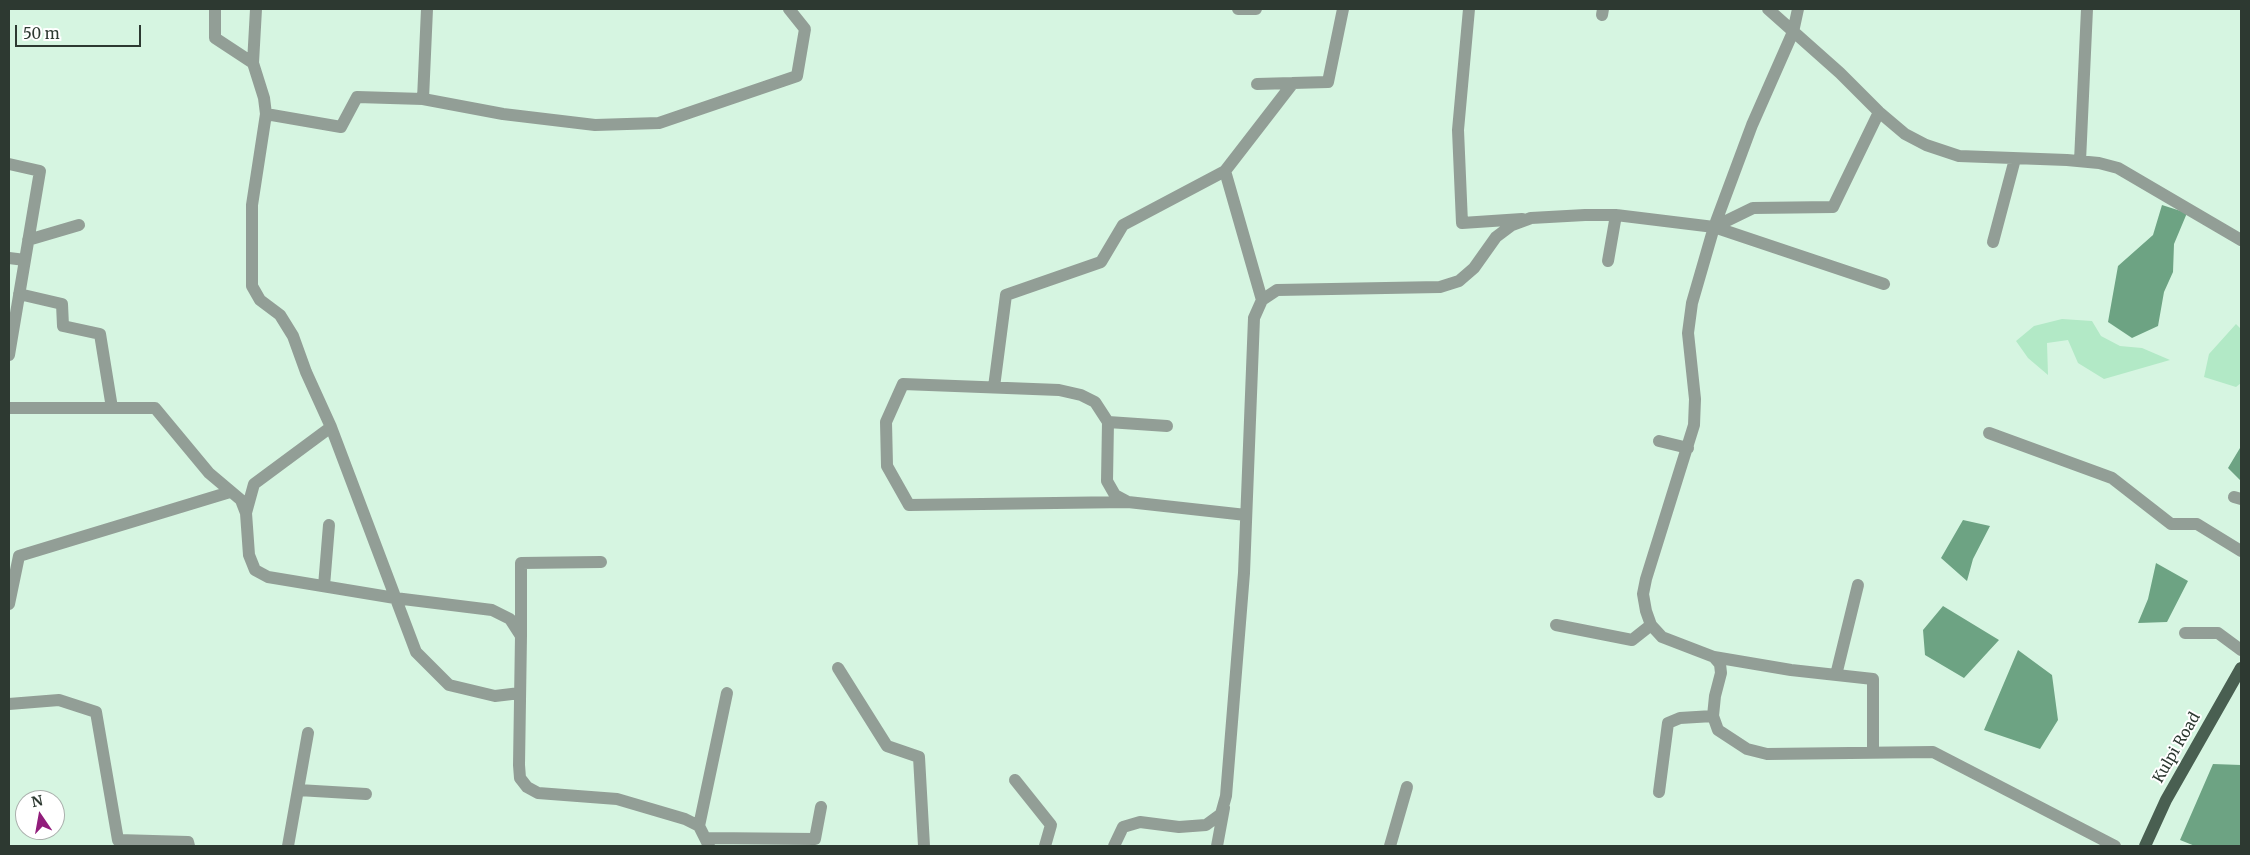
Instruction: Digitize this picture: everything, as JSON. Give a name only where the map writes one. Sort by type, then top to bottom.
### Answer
[{"type":"main road","name":"Kulpi Road","points":[[2146,846],[2166,800],[2241,668]]},
{"type":"street","points":[[216,9],[215,38],[253,62]]},
{"type":"street","points":[[256,9],[253,62],[264,98],[266,114],[252,206],[252,286],[260,300],[280,315],[293,336],[306,372],[331,427],[416,652],[449,685],[495,696],[520,693]]},
{"type":"street","points":[[423,99],[427,9]]},
{"type":"street","points":[[266,114],[341,127],[357,97],[423,99],[503,114],[595,125],[659,123],[796,76],[805,28],[789,9]]},
{"type":"street","points":[[1238,9],[1256,9]]},
{"type":"street","points":[[1257,84],[1328,82],[1343,9]]},
{"type":"street","points":[[1468,9],[1458,130],[1462,222],[1616,215],[1714,227],[1884,284]]},
{"type":"street","points":[[1768,9],[1840,72],[1879,112],[1905,134],[1926,145],[1959,156],[2080,161],[2118,168],[2241,240]]},
{"type":"street","points":[[1798,9],[1793,32],[1752,125],[1714,227],[1692,302],[1688,333],[1695,399],[1694,425],[1643,594],[1651,625],[1662,637],[1714,657],[1873,679],[1873,752]]},
{"type":"street","points":[[2080,161],[2087,9]]},
{"type":"street","points":[[994,387],[1006,296],[1102,262],[1123,225],[1225,172],[1293,83]]},
{"type":"street","points":[[1714,227],[1753,208],[1833,207],[1879,112]]},
{"type":"street","points":[[1993,242],[2015,159]]},
{"type":"street","points":[[9,164],[40,171],[9,355]]},
{"type":"street","points":[[1225,172],[1262,300]]},
{"type":"street","points":[[1608,261],[1616,215]]},
{"type":"street","points":[[1217,846],[1226,796],[1244,573],[1254,318],[1262,300],[1277,290],[1440,287],[1450,284],[1459,281],[1474,268],[1496,237],[1512,225],[1532,218]]},
{"type":"street","points":[[28,240],[79,225]]},
{"type":"street","points":[[9,258],[25,260]]},
{"type":"street","points":[[19,294],[62,304],[63,326],[100,334],[112,408]]},
{"type":"street","points":[[1128,502],[1115,495],[1107,481],[1108,422],[1095,402],[1081,395],[1059,390],[902,384],[886,422],[887,466],[910,505],[1128,502],[1246,515]]},
{"type":"street","points":[[9,408],[155,408],[209,473],[242,500],[246,514],[249,555],[255,570],[268,577],[395,598],[492,610],[510,619],[521,636]]},
{"type":"street","points":[[1108,422],[1167,426]]},
{"type":"street","points":[[246,514],[254,484],[331,427]]},
{"type":"street","points":[[1989,433],[2112,478],[2170,524],[2197,524],[2241,551]]},
{"type":"street","points":[[1660,441],[1688,448]]},
{"type":"street","points":[[9,604],[18,556],[230,492]]},
{"type":"street","points":[[324,586],[329,525]]},
{"type":"street","points":[[601,562],[521,563],[518,765],[520,778],[527,787],[538,793],[617,799],[699,826]]},
{"type":"street","points":[[1836,675],[1858,584]]},
{"type":"street","points":[[1556,625],[1632,640],[1651,625]]},
{"type":"street","points":[[2186,633],[2218,633],[2241,650]]},
{"type":"street","points":[[1714,657],[1720,664],[1722,673],[1715,696],[1713,716],[1718,730],[1747,749],[1767,754],[1933,752],[2115,846]]},
{"type":"street","points":[[838,668],[887,746],[919,757],[924,846]]},
{"type":"street","points":[[727,693],[699,826],[708,842],[815,839],[821,807]]},
{"type":"street","points":[[9,704],[59,700],[96,712],[118,840],[188,842],[189,846]]},
{"type":"street","points":[[1659,792],[1668,723],[1680,718],[1713,716]]},
{"type":"street","points":[[288,846],[308,733]]},
{"type":"street","points":[[1015,780],[1051,825],[1045,846]]},
{"type":"street","points":[[1390,846],[1406,787]]},
{"type":"street","points":[[298,790],[366,794]]},
{"type":"street","points":[[1114,846],[1123,827],[1140,822],[1179,827],[1206,825],[1221,814],[1226,796]]},
{"type":"shaded area","points":[[2162,205],[2187,213],[2174,244],[2173,272],[2164,292],[2158,326],[2132,338],[2108,322],[2118,266],[2153,235]]},
{"type":"shaded area","points":[[2062,319],[2092,321],[2101,336],[2120,346],[2142,348],[2170,360],[2104,379],[2078,363],[2068,340],[2047,343],[2048,375],[2028,358],[2016,341],[2034,326]]},
{"type":"shaded area","points":[[2236,324],[2241,329],[2241,383],[2236,387],[2204,377],[2209,354]]},
{"type":"shaded area","points":[[2241,448],[2241,481],[2228,468]]},
{"type":"shaded area","points":[[1963,520],[1990,526],[1973,559],[1967,581],[1941,558]]},
{"type":"shaded area","points":[[2156,563],[2188,581],[2167,622],[2138,623],[2148,599]]},
{"type":"shaded area","points":[[1943,606],[1999,640],[1964,678],[1925,655],[1923,630]]},
{"type":"shaded area","points":[[2018,650],[2052,675],[2058,720],[2040,749],[1984,730]]},
{"type":"shaded area","points":[[2213,764],[2241,765],[2241,846],[2195,846],[2180,840]]}]
